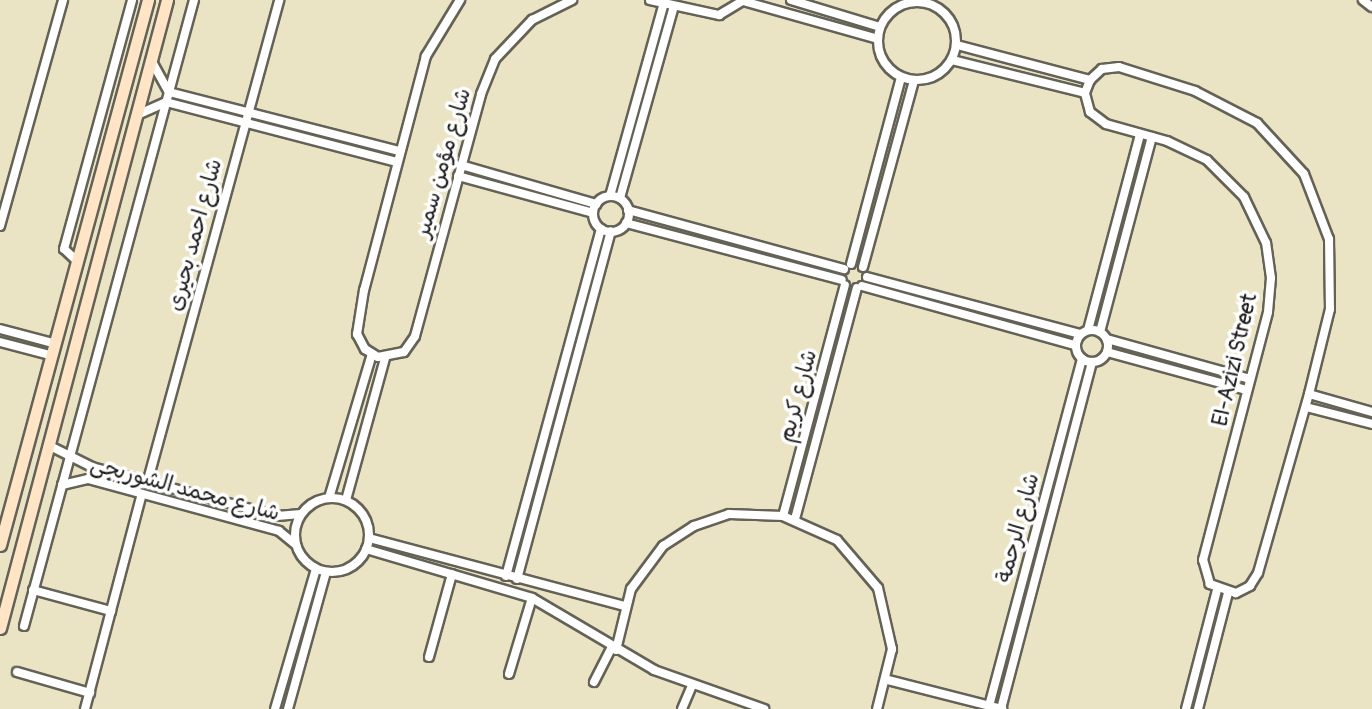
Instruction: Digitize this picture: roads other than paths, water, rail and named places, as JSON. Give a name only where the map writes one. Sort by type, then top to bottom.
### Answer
[{"type":"street","points":[[0,226],[63,0]]},
{"type":"street","points":[[76,260],[64,249],[132,0]]},
{"type":"street","points":[[0,545],[148,0]]},
{"type":"street","points":[[0,628],[167,0]]},
{"type":"street","points":[[24,626],[194,0]]},
{"type":"street","name":"شارع احمد بحيرى","points":[[148,480],[279,0]]},
{"type":"street","name":"شارع مؤمن سمير","points":[[372,354],[360,341],[356,325],[399,151],[426,56],[460,0]]},
{"type":"street","name":"شارع مؤمن سمير","points":[[385,358],[404,352],[415,336],[461,165],[495,59],[532,20],[572,0]]},
{"type":"street","points":[[650,0],[719,15],[744,0],[878,39]]},
{"type":"street","points":[[791,0],[880,27]]},
{"type":"street","points":[[1363,0],[1372,7]]},
{"type":"street","points":[[919,1],[933,2],[953,26],[957,45],[952,60],[936,76],[914,81],[901,77],[883,62],[878,39],[880,27],[895,8],[919,1]]},
{"type":"street","points":[[615,197],[664,3]]},
{"type":"street","points":[[458,176],[594,208],[615,197],[674,6]]},
{"type":"street","points":[[957,45],[1090,80]]},
{"type":"street","points":[[151,59],[169,92],[399,151]]},
{"type":"street","points":[[952,60],[1085,93],[1090,80],[1102,69],[1119,67],[1206,95],[1257,123],[1297,165],[1323,217],[1332,262],[1330,309],[1306,407],[1258,573],[1243,591],[1228,593],[1217,590],[1186,709]]},
{"type":"street","name":"شارع كريم","points":[[783,516],[901,77]]},
{"type":"street","points":[[914,81],[863,267],[867,277],[1103,335],[1250,379]]},
{"type":"street","name":"El-Azizi Street","points":[[1085,93],[1097,120],[1188,150],[1221,171],[1244,197],[1261,227],[1270,260],[1270,295],[1203,560],[1205,577],[1217,590]]},
{"type":"street","points":[[136,116],[166,102],[397,162]]},
{"type":"street","points":[[1075,345],[1084,332],[1140,134]]},
{"type":"street","points":[[1107,352],[1103,335],[1152,137]]},
{"type":"street","points":[[102,165],[120,170]]},
{"type":"street","points":[[461,165],[594,208]]},
{"type":"street","points":[[615,197],[628,210],[848,267],[863,267]]},
{"type":"street","points":[[506,576],[601,229],[594,208]]},
{"type":"street","points":[[626,223],[628,210]]},
{"type":"street","points":[[601,229],[611,231],[626,223],[1075,345],[1087,360],[1107,352],[1247,390]]},
{"type":"street","points":[[517,579],[611,231]]},
{"type":"street","name":"شارع كريم","points":[[795,519],[859,287],[867,277]]},
{"type":"street","points":[[0,329],[52,349]]},
{"type":"street","points":[[0,342],[52,349]]},
{"type":"street","points":[[329,498],[372,354],[385,358],[346,500]]},
{"type":"street","name":"شارع الرحمة","points":[[989,706],[1087,360]]},
{"type":"street","name":"شارع الرحمة","points":[[1002,709],[1087,360]]},
{"type":"street","points":[[1309,394],[1372,412]]},
{"type":"street","points":[[1306,407],[1372,424]]},
{"type":"street","name":"شارع محمد الشوربجى","points":[[48,445],[70,452],[86,465],[277,516],[301,514]]},
{"type":"street","points":[[801,454],[813,457]]},
{"type":"street","name":"شارع محمد الشوربجى","points":[[62,485],[83,478],[279,531],[296,545]]},
{"type":"street","points":[[85,709],[142,494]]},
{"type":"street","points":[[329,498],[346,500],[363,515],[369,538],[366,549],[354,565],[326,572],[316,569],[296,545],[301,514],[329,498]]},
{"type":"street","points":[[9,510],[30,516]]},
{"type":"street","points":[[594,682],[614,649],[624,606],[645,566],[678,535],[729,514],[783,516],[837,540],[870,574],[891,633],[888,680],[877,709]]},
{"type":"street","points":[[369,538],[624,606]]},
{"type":"street","points":[[366,549],[532,598],[614,649],[739,706],[764,709]]},
{"type":"street","points":[[275,709],[316,569]]},
{"type":"street","points":[[288,709],[326,572]]},
{"type":"street","points":[[429,657],[452,574]]},
{"type":"street","points":[[33,590],[111,611]]},
{"type":"street","points":[[1198,709],[1228,593]]},
{"type":"street","points":[[509,674],[532,598]]},
{"type":"street","points":[[17,672],[90,693]]},
{"type":"street","points":[[888,680],[1002,709]]},
{"type":"street","points":[[682,709],[692,686]]}]
